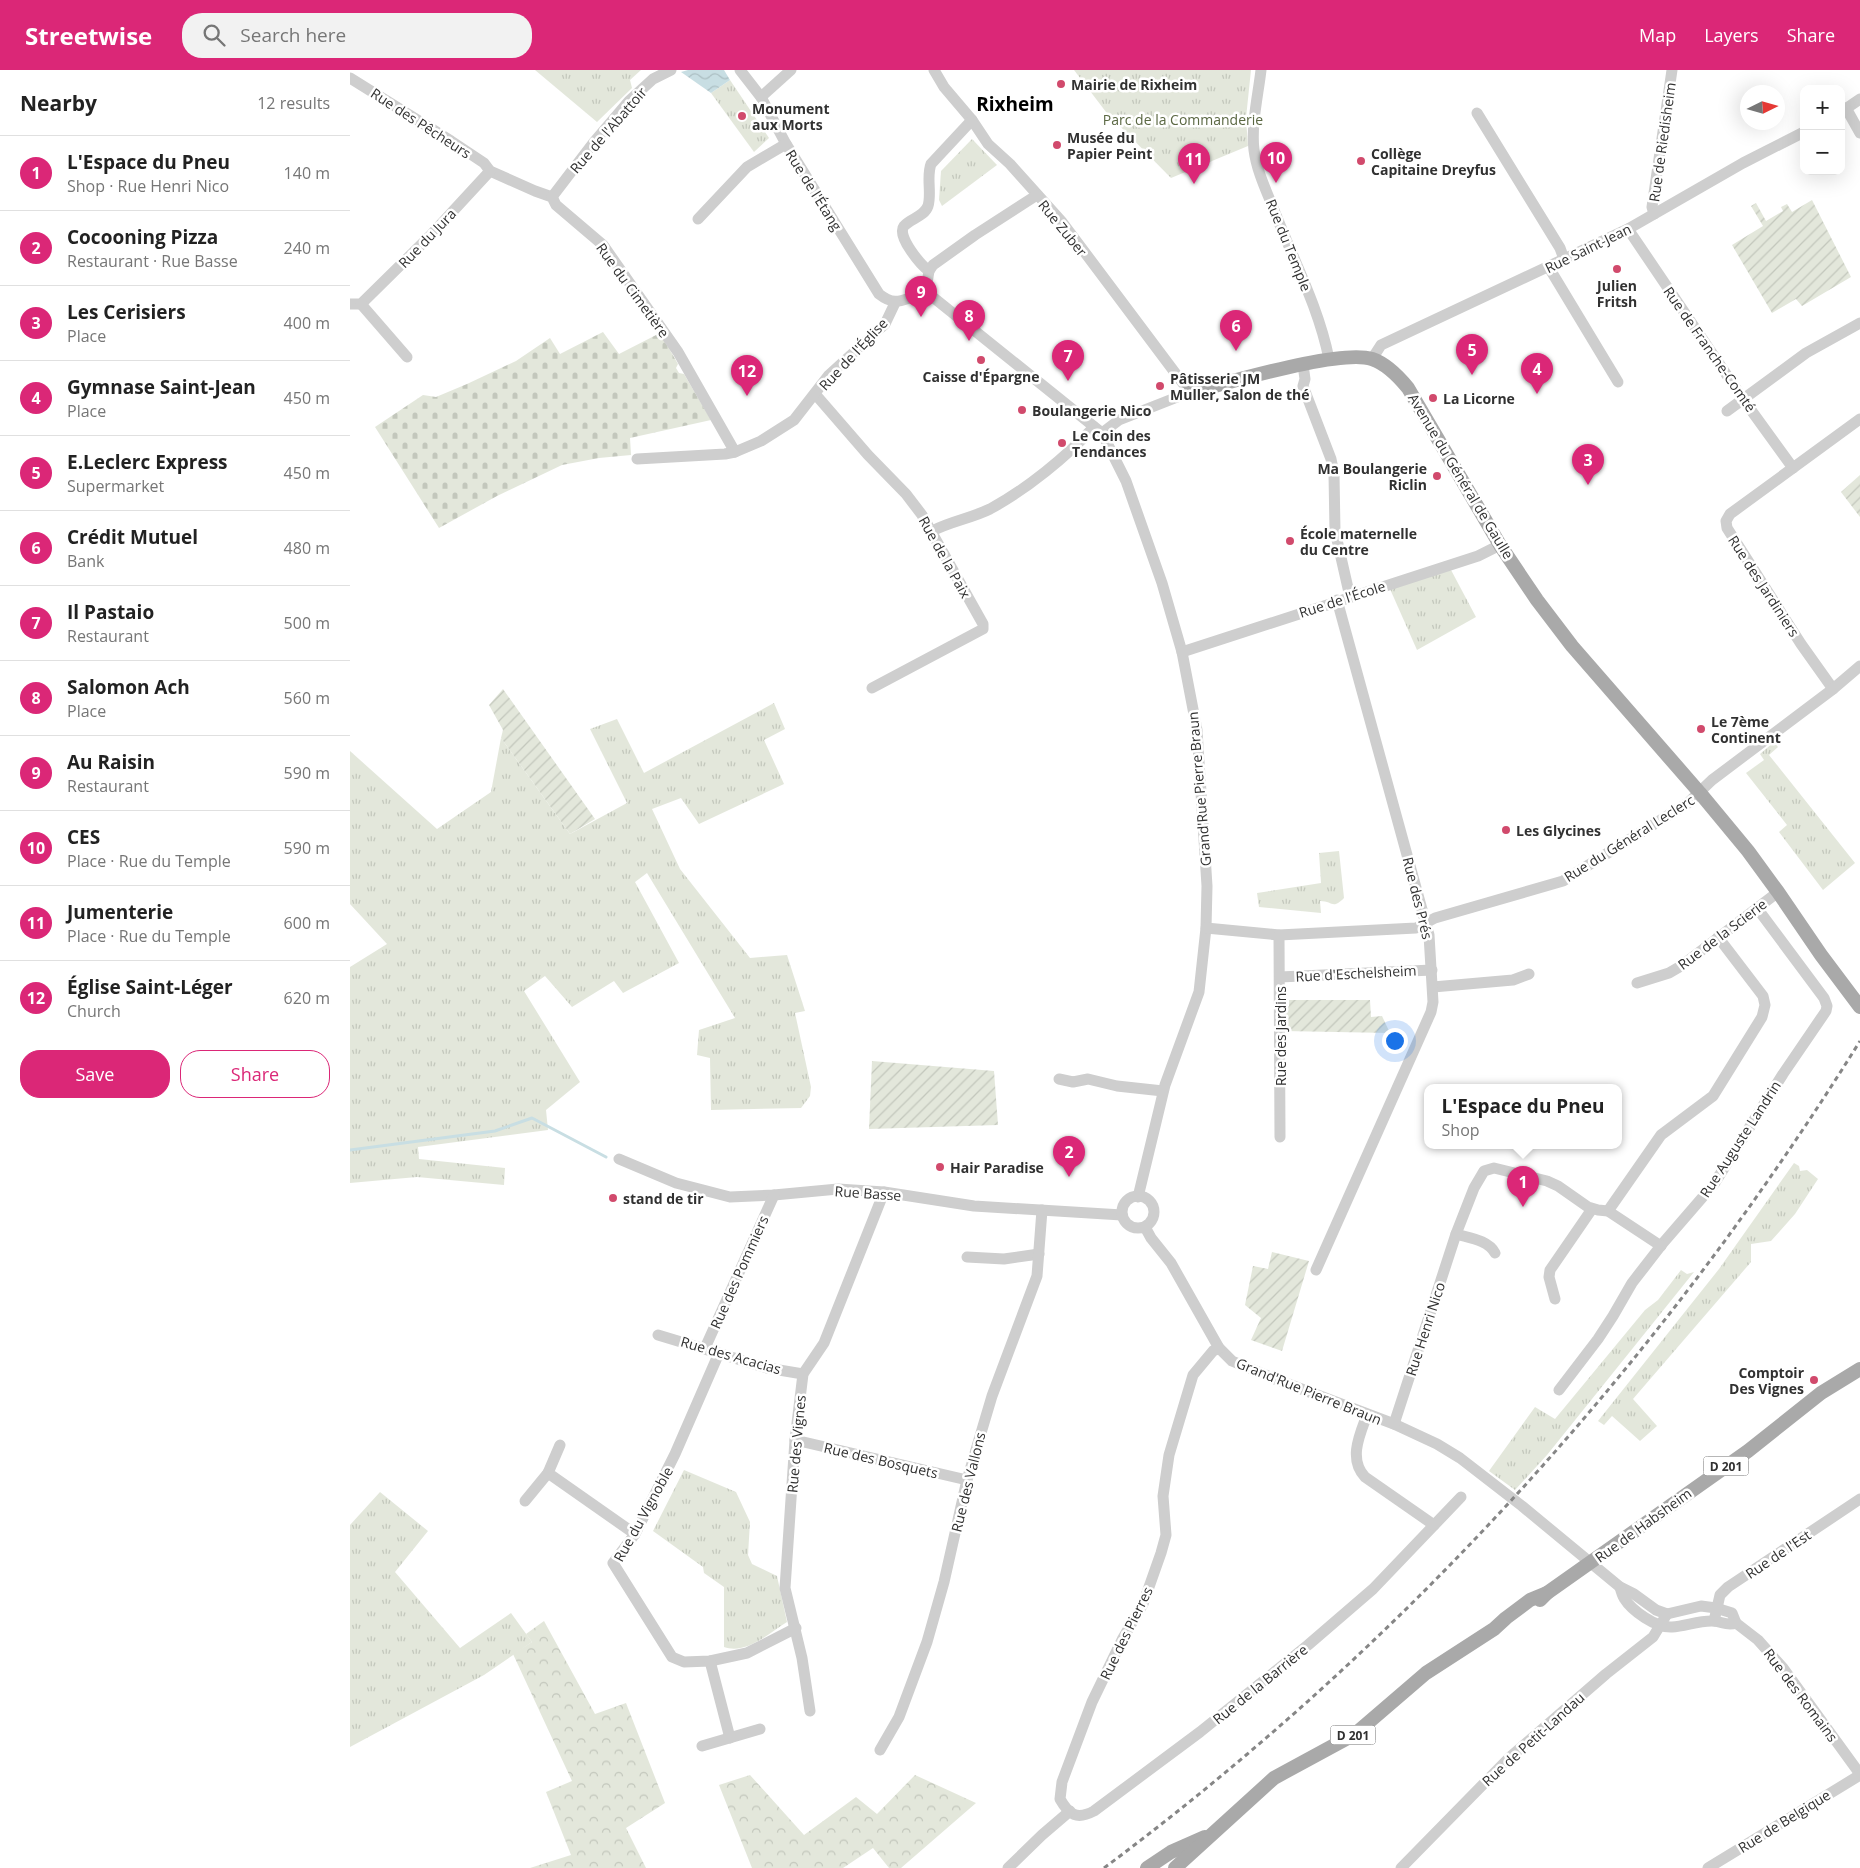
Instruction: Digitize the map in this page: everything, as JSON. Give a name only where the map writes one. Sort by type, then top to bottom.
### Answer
[{"type":"main road","points":[[1188,390],[1199,390],[1329,359],[1372,359]]},
{"type":"main road","name":"Avenue du Général de Gaulle","points":[[1372,359],[1389,369],[1408,388],[1500,545],[1537,600],[1572,646],[1700,793],[1723,822],[1742,856],[1775,894],[1860,1007]]},
{"type":"main road","name":"Rue de Habsheim","points":[[1208,1836],[1278,1775],[1355,1734],[1426,1673],[1494,1629],[1524,1604],[1547,1593],[1590,1563],[1748,1451],[1821,1393],[1860,1368]]},
{"type":"main road","name":"D 201","points":[[1146,1868],[1170,1852],[1208,1836]]},
{"type":"main road","name":"D 201","points":[[1175,1868],[1190,1856],[1208,1836]]},
{"type":"street","name":"Rue de l'Abattoir","points":[[552,197],[594,142],[629,101],[653,79],[671,70]]},
{"type":"street","name":"Rue de l'Étang","points":[[740,70],[761,97],[786,144],[870,282],[888,301],[895,303]]},
{"type":"street","points":[[761,97],[791,70]]},
{"type":"street","name":"Rue Zuber","points":[[934,70],[944,87],[972,120],[988,144],[1010,164],[1062,222],[1188,390]]},
{"type":"street","name":"Rue du Temple","points":[[1261,70],[1253,140],[1255,153],[1261,177],[1304,280],[1323,334],[1329,359]]},
{"type":"street","name":"Rue de Riedisheim","points":[[1654,214],[1652,202],[1672,70]]},
{"type":"street","name":"Rue des Pêcheurs","points":[[350,78],[451,141],[484,163],[490,171]]},
{"type":"street","points":[[1845,109],[1860,99]]},
{"type":"street","points":[[1845,111],[1860,133]]},
{"type":"street","points":[[1477,113],[1560,248],[1564,258]]},
{"type":"street","points":[[929,270],[921,265],[902,236],[902,229],[904,225],[925,212],[928,205],[928,171],[931,164],[972,120]]},
{"type":"street","name":"Rue Saint-Jean","points":[[1372,359],[1381,345],[1628,229],[1743,163],[1800,134]]},
{"type":"street","points":[[698,219],[747,167],[786,144]]},
{"type":"street","name":"Rue du Cimetière","points":[[490,171],[552,197],[556,205],[602,245],[678,352],[735,452]]},
{"type":"street","name":"Rue du Jura","points":[[407,357],[356,304],[430,236],[490,171]]},
{"type":"street","points":[[925,294],[929,270],[934,265],[975,235],[1036,195]]},
{"type":"street","name":"Rue de Franche-Comté","points":[[1628,229],[1793,468]]},
{"type":"street","points":[[1548,266],[1618,382]]},
{"type":"street","name":"Rue de l'Église","points":[[637,460],[735,452],[761,441],[794,420],[816,395],[829,375],[885,324],[895,303],[913,296],[925,294]]},
{"type":"street","name":"Grand'Rue Pierre Braun","points":[[925,294],[934,298],[1098,430],[1126,481],[1162,583],[1182,652],[1197,730],[1207,886],[1206,928],[1199,992],[1163,1091],[1138,1197]]},
{"type":"street","points":[[1726,411],[1806,353],[1860,323]]},
{"type":"street","points":[[1303,365],[1305,379],[1303,386],[1331,459],[1334,474],[1335,531],[1350,597]]},
{"type":"street","points":[[932,531],[988,510],[1025,487],[1098,430],[1180,396],[1188,390]]},
{"type":"street","name":"Rue de la Paix","points":[[816,395],[861,448],[906,494],[932,531],[983,624],[983,630],[872,688]]},
{"type":"street","name":"Rue des Jardiniers","points":[[1833,689],[1801,644],[1727,528],[1726,521],[1730,514],[1860,419]]},
{"type":"street","name":"Rue de l'École","points":[[1182,652],[1337,600],[1478,556],[1500,545]]},
{"type":"street","name":"Rue des Prés","points":[[1316,1270],[1433,1002],[1429,935],[1337,600]]},
{"type":"street","name":"Rue du Général Leclerc","points":[[1206,928],[1279,935],[1416,928],[1435,918],[1563,881],[1688,803],[1712,780],[1833,689],[1860,666]]},
{"type":"street","name":"Rue de la Scierie","points":[[1637,984],[1669,973],[1775,894]]},
{"type":"street","name":"Rue Auguste Landrin","points":[[1559,1390],[1614,1316],[1628,1288],[1714,1184],[1783,1074],[1826,1011],[1827,1006],[1824,998],[1756,908]]},
{"type":"street","name":"Rue des Jardins","points":[[1279,935],[1280,1137]]},
{"type":"street","points":[[1608,1210],[1661,1135],[1713,1096],[1762,1017],[1765,1005],[1763,996],[1718,937]]},
{"type":"street","name":"Rue d'Eschelsheim","points":[[1280,977],[1432,970]]},
{"type":"street","points":[[1433,987],[1513,980],[1529,974]]},
{"type":"street","points":[[1059,1079],[1073,1082],[1088,1079],[1117,1086],[1163,1091]]},
{"type":"street","name":"Rue Basse","points":[[619,1158],[676,1183],[730,1197],[838,1189],[884,1192],[974,1206],[1122,1215]]},
{"type":"street","name":"Rue Henri Nico","points":[[1394,1424],[1456,1234],[1479,1177],[1484,1171],[1491,1168],[1553,1183],[1592,1210]]},
{"type":"street","name":"Rue des Vignes","points":[[810,1711],[796,1628],[785,1588],[795,1440],[803,1374],[824,1343],[884,1192]]},
{"type":"street","name":"Rue des Pommiers","points":[[705,1348],[774,1195]]},
{"type":"street","points":[[1138,1197],[1148,1200],[1154,1209],[1152,1220],[1145,1227],[1140,1228],[1131,1226],[1124,1220],[1122,1215],[1124,1204],[1138,1197]]},
{"type":"street","name":"Rue des Vallons","points":[[880,1750],[899,1716],[927,1642],[944,1582],[967,1480],[992,1396],[1037,1276],[1042,1210]]},
{"type":"street","points":[[1555,1299],[1549,1277],[1550,1270],[1592,1210],[1608,1210],[1661,1246]]},
{"type":"street","name":"Grand'Rue Pierre Braun","points":[[1145,1227],[1151,1238],[1171,1262],[1220,1348],[1232,1361],[1394,1424],[1448,1450],[1522,1506],[1590,1563]]},
{"type":"street","points":[[1456,1234],[1486,1244],[1495,1253]]},
{"type":"street","points":[[967,1257],[1004,1259],[1039,1254]]},
{"type":"street","name":"Rue des Acacias","points":[[658,1335],[767,1368],[803,1374]]},
{"type":"street","name":"Rue des Pierres","points":[[1070,1811],[1060,1799],[1062,1782],[1092,1702],[1123,1638],[1143,1604],[1161,1553],[1166,1535],[1163,1496],[1169,1455],[1193,1375],[1213,1352],[1220,1348]]},
{"type":"street","name":"Rue du Vignoble","points":[[718,1353],[675,1454],[635,1534],[612,1563],[672,1657],[684,1662],[710,1661],[747,1654],[796,1628]]},
{"type":"street","points":[[1367,1415],[1356,1450],[1356,1461],[1360,1471],[1434,1525]]},
{"type":"street","name":"Rue des Bosquets","points":[[795,1440],[967,1480]]},
{"type":"street","points":[[525,1501],[548,1473],[560,1446]]},
{"type":"street","points":[[548,1473],[635,1534]]},
{"type":"street","name":"Rue de la Barrière","points":[[1070,1811],[1078,1817],[1084,1817],[1094,1811],[1200,1732],[1308,1645],[1373,1589],[1461,1497]]},
{"type":"street","name":"Rue de l'Est","points":[[1714,1621],[1720,1595],[1728,1587],[1860,1499]]},
{"type":"street","points":[[1590,1563],[1620,1588],[1634,1594],[1656,1610],[1667,1614],[1701,1606],[1716,1608]]},
{"type":"street","points":[[1620,1588],[1624,1599],[1647,1620],[1661,1626],[1672,1627],[1689,1623],[1714,1621],[1728,1625],[1736,1623]]},
{"type":"street","name":"Rue des Romains","points":[[1716,1608],[1732,1613],[1736,1623],[1758,1640],[1783,1668],[1860,1774]]},
{"type":"street","name":"Rue de Petit-Landau","points":[[1403,1868],[1509,1758],[1606,1674],[1653,1637],[1667,1614]]},
{"type":"street","points":[[710,1661],[730,1738]]},
{"type":"street","points":[[702,1746],[760,1729]]},
{"type":"street","name":"Rue de Belgique","points":[[1708,1868],[1860,1774]]},
{"type":"street","points":[[1008,1868],[1070,1811]]},
{"type":"green space","points":[[535,70],[641,70],[630,80],[632,88],[597,122]]},
{"type":"green space","name":"Parc de la Commanderie","points":[[1074,70],[1251,70],[1246,118],[1248,146],[1171,178],[1106,112]]},
{"type":"green space","points":[[730,80],[769,138],[754,152],[711,93]]},
{"type":"green space","points":[[972,139],[997,165],[942,206],[939,200],[941,171]]},
{"type":"green space","points":[[1812,200],[1851,277],[1802,306],[1796,299],[1772,313],[1732,245],[1763,226],[1751,206],[1756,203],[1766,221],[1783,211],[1781,207],[1787,204],[1792,212]]},
{"type":"green space","points":[[603,332],[619,354],[660,333],[678,364],[676,368],[679,373],[684,374],[711,420],[630,438],[631,455],[599,458],[562,465],[497,496],[439,528],[375,427],[423,395],[436,397],[467,384],[516,361],[550,338],[560,354]]},
{"type":"green space","points":[[1860,475],[1860,517],[1841,492]]},
{"type":"green space","points":[[1451,570],[1476,617],[1417,650],[1390,589]]},
{"type":"green space","points":[[503,689],[595,819],[570,834],[501,738],[503,730],[489,705]]},
{"type":"green space","points":[[774,703],[785,729],[764,740],[784,784],[699,824],[681,798],[652,809],[680,869],[750,958],[787,955],[805,1011],[795,1013],[811,1087],[810,1096],[801,1108],[711,1110],[710,1058],[697,1055],[699,1030],[735,1018],[647,873],[635,882],[679,963],[623,993],[614,981],[572,1007],[545,976],[524,991],[580,1082],[546,1110],[548,1130],[418,1147],[419,1159],[505,1168],[504,1185],[417,1177],[350,1183],[350,967],[387,944],[350,904],[350,751],[437,829],[491,792],[501,738],[570,834],[627,803],[590,729],[617,719],[644,773]]},
{"type":"green space","points":[[1774,742],[1778,747],[1769,755],[1855,863],[1823,890],[1779,832],[1787,825],[1746,773],[1764,760],[1760,754]]},
{"type":"green space","points":[[1339,851],[1344,898],[1340,902],[1335,904],[1320,901],[1321,913],[1259,907],[1257,893],[1321,883],[1319,853]]},
{"type":"green space","points":[[1289,1000],[1370,1000],[1371,1017],[1382,1016],[1390,1033],[1283,1031],[1284,1006],[1289,1006]]},
{"type":"green space","points":[[872,1061],[994,1071],[998,1125],[869,1129]]},
{"type":"green space","points":[[1794,1163],[1799,1166],[1800,1171],[1807,1170],[1818,1179],[1795,1214],[1771,1241],[1751,1244],[1751,1262],[1633,1399],[1657,1426],[1640,1441],[1612,1416],[1604,1425],[1598,1421],[1719,1269]]},
{"type":"green space","points":[[1272,1252],[1309,1261],[1282,1351],[1251,1340],[1261,1318],[1245,1305],[1253,1266],[1268,1269]]},
{"type":"green space","points":[[1681,1270],[1687,1274],[1694,1272],[1547,1455],[1515,1490],[1489,1471],[1535,1407],[1555,1419],[1645,1310],[1658,1300]]},
{"type":"green space","points":[[684,1470],[736,1492],[750,1522],[748,1555],[752,1564],[777,1576],[787,1622],[749,1646],[732,1649],[724,1647],[724,1587],[704,1573],[703,1567],[653,1531]]},
{"type":"green space","points":[[380,1492],[428,1531],[395,1572],[460,1648],[511,1613],[532,1642],[484,1675],[350,1747],[350,1525]]},
{"type":"green space","points":[[544,1621],[595,1714],[626,1703],[665,1803],[626,1828],[646,1868],[530,1868],[571,1855],[546,1792],[572,1781],[513,1654],[532,1642],[526,1634]]},
{"type":"green space","points":[[750,1775],[804,1835],[856,1797],[877,1814],[915,1775],[976,1803],[901,1868],[889,1868],[873,1848],[843,1868],[752,1868],[719,1785]]},
{"type":"water","points":[[688,70],[724,70],[730,80],[711,93],[681,72]]},
{"type":"waterway","points":[[350,1150],[495,1131],[532,1118],[606,1157]]},
{"type":"railway","points":[[1104,1868],[1215,1781],[1322,1689],[1423,1592],[1521,1490],[1613,1384],[1700,1274],[1783,1159],[1860,1041]]},
{"type":"place","name":"Mairie de Rixheim","points":[[1061,84]]},
{"type":"place","name":"Monument aux Morts","points":[[742,116]]},
{"type":"place","name":"Musée du Papier Peint","points":[[1057,145]]},
{"type":"place","name":"Collège Capitaine Dreyfus","points":[[1361,161]]},
{"type":"place","name":"CES","points":[[1276,183]]},
{"type":"place","name":"Jumenterie","points":[[1194,184]]},
{"type":"place","name":"Julien Fritsh","points":[[1617,269]]},
{"type":"place","name":"Au Raisin","points":[[921,317]]},
{"type":"place","name":"Salomon Ach","points":[[969,341]]},
{"type":"place","name":"Crédit Mutuel","points":[[1236,351]]},
{"type":"place","name":"Caisse d'Épargne","points":[[981,360]]},
{"type":"place","name":"E.Leclerc Express","points":[[1472,375]]},
{"type":"place","name":"Il Pastaio","points":[[1068,381]]},
{"type":"place","name":"Pâtisserie JM Muller, Salon de thé","points":[[1160,386]]},
{"type":"place","name":"Gymnase Saint-Jean","points":[[1537,394]]},
{"type":"place","name":"Église Saint-Léger","points":[[747,396]]},
{"type":"place","name":"La Licorne","points":[[1433,398]]},
{"type":"place","name":"Boulangerie Nico","points":[[1022,410]]},
{"type":"place","name":"Le Coin des Tendances","points":[[1062,443]]},
{"type":"place","name":"Ma Boulangerie Riclin","points":[[1437,476]]},
{"type":"place","name":"Les Cerisiers","points":[[1588,485]]},
{"type":"place","name":"École maternelle du Centre","points":[[1290,541]]},
{"type":"place","name":"Le 7ème Continent","points":[[1701,729]]},
{"type":"place","name":"Les Glycines","points":[[1506,830]]},
{"type":"place","name":"Hair Paradise","points":[[940,1167]]},
{"type":"place","name":"Cocooning Pizza","points":[[1069,1177]]},
{"type":"place","name":"stand de tir","points":[[613,1198]]},
{"type":"place","name":"L'Espace du Pneu","points":[[1523,1207]]},
{"type":"place","name":"Comptoir Des Vignes","points":[[1814,1380]]},
{"type":"district","name":"Rixheim","points":[[1015,104]]}]
